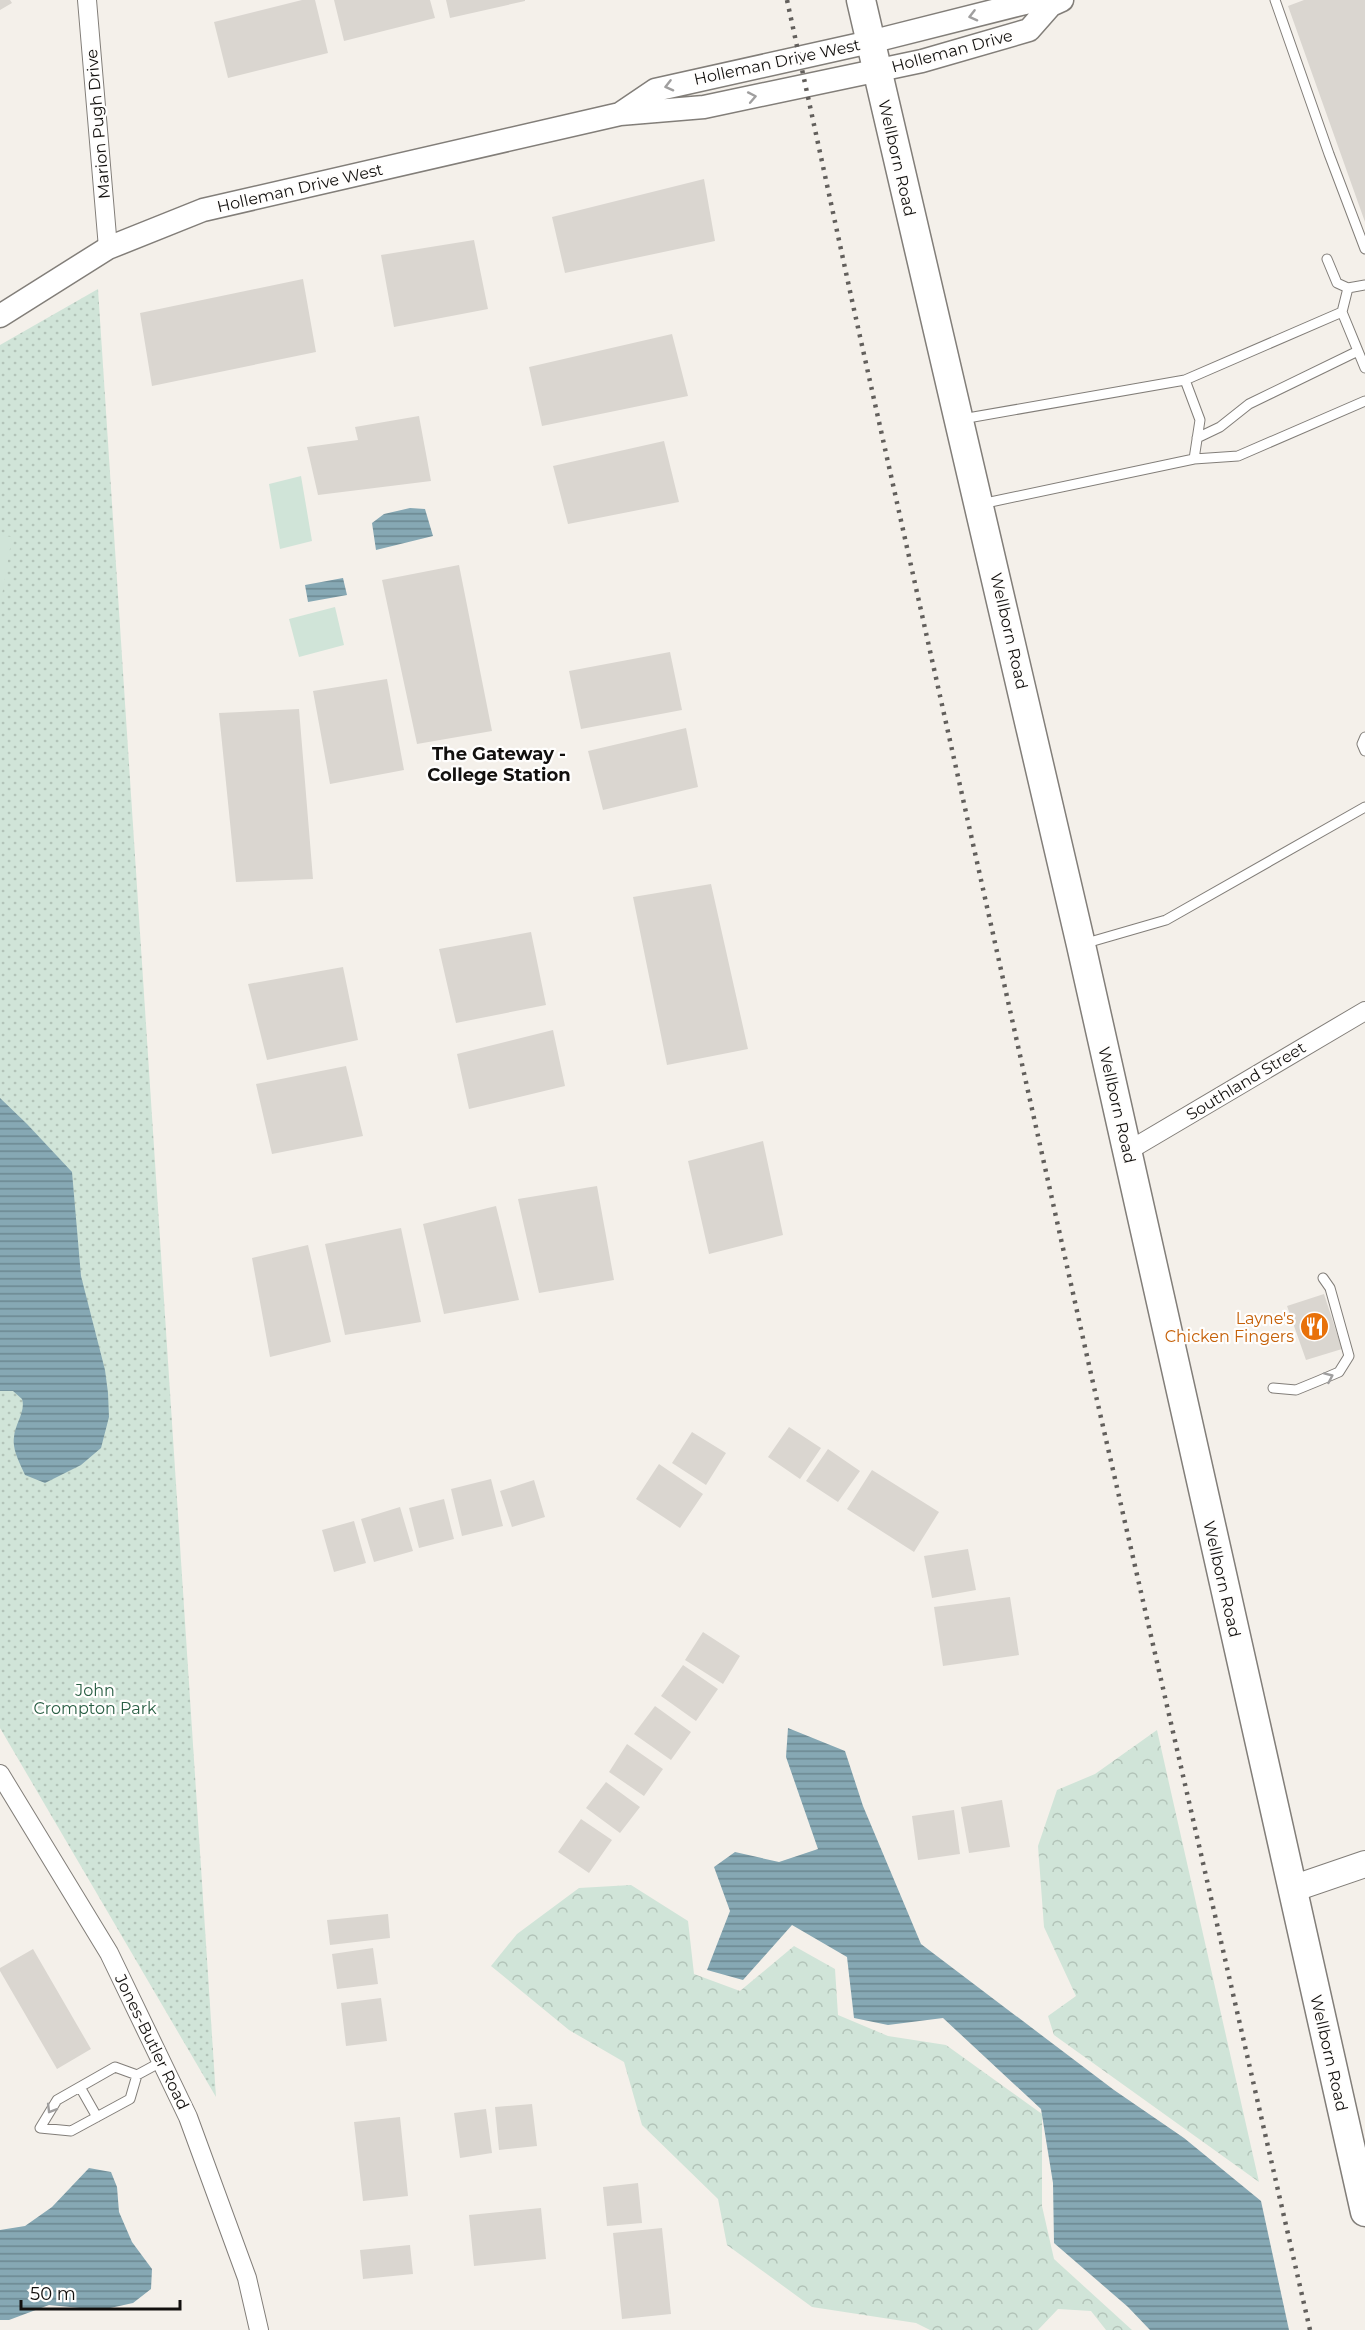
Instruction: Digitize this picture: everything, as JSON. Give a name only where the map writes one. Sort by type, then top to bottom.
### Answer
[{"type":"main road","name":"Wellborn Road","points":[[861,0],[1128,1151],[1365,2212]]},
{"type":"main road","points":[[1292,1888],[1365,1864]]},
{"type":"street","name":"Marion Pugh Drive","points":[[87,0],[108,248]]},
{"type":"street","name":"Holleman Drive","points":[[870,42],[1029,2],[1057,2]]},
{"type":"street","name":"Holleman Drive","points":[[877,71],[922,61],[1029,30],[1057,2]]},
{"type":"street","name":"Holleman Drive West","points":[[620,114],[655,90],[870,42]]},
{"type":"street","name":"Holleman Drive West","points":[[0,315],[108,248],[203,210],[620,114],[704,107],[877,71]]},
{"type":"street","name":"Southland Street","points":[[1128,1151],[1365,1011]]},
{"type":"street","name":"Jones-Butler Road","points":[[0,1774],[109,1953],[188,2116],[246,2278],[260,2330]]},
{"type":"lane","points":[[1275,0],[1365,249]]},
{"type":"lane","points":[[1327,259],[1337,283],[1348,288],[1365,285]]},
{"type":"lane","points":[[1348,288],[1342,312],[1365,368]]},
{"type":"lane","points":[[959,420],[1185,380],[1342,312]]},
{"type":"lane","points":[[1197,438],[1220,427],[1249,404],[1358,351]]},
{"type":"lane","points":[[1185,380],[1200,420],[1194,459]]},
{"type":"lane","points":[[979,504],[1194,459],[1238,456],[1365,401]]},
{"type":"lane","points":[[1365,737],[1362,744],[1365,751]]},
{"type":"lane","points":[[1081,945],[1166,920],[1365,807]]},
{"type":"lane","points":[[1273,1388],[1296,1390],[1329,1377],[1339,1372],[1349,1356],[1330,1288],[1323,1278]]},
{"type":"lane","points":[[137,2075],[115,2067],[80,2086],[57,2100],[40,2128],[70,2132],[130,2099],[137,2075],[161,2062]]},
{"type":"lane","points":[[80,2086],[97,2117]]},
{"type":"green space","name":"John Crompton Park","points":[[98,289],[216,2097],[0,1728],[0,345]]},
{"type":"green space","points":[[301,476],[312,541],[280,549],[269,484]]},
{"type":"green space","points":[[0,535],[12,537],[0,607]]},
{"type":"green space","points":[[335,607],[344,645],[299,657],[289,619]]},
{"type":"green space","points":[[1157,1730],[1259,2182],[1054,2035],[1048,2016],[1076,1996],[1044,1927],[1038,1846],[1057,1790],[1095,1774]]},
{"type":"green space","points":[[631,1885],[688,1921],[694,1974],[740,1991],[794,1946],[835,1969],[838,2015],[888,2036],[946,2045],[1042,2114],[1042,2206],[1054,2259],[1132,2330],[1106,2330],[1091,2311],[1058,2309],[1038,2330],[930,2330],[916,2323],[812,2307],[727,2245],[718,2199],[642,2125],[624,2062],[569,2030],[491,1966],[517,1934],[579,1888]]},
{"type":"water","points":[[410,508],[425,509],[433,536],[376,550],[372,523],[384,514]]},
{"type":"water","points":[[343,578],[347,595],[308,602],[305,585]]},
{"type":"water","points":[[0,1098],[72,1172],[81,1276],[105,1370],[108,1393],[109,1417],[101,1448],[81,1465],[45,1483],[25,1475],[15,1452],[14,1437],[23,1408],[22,1399],[13,1391],[0,1391]]},
{"type":"water","points":[[788,1728],[845,1751],[863,1806],[921,1944],[1114,2090],[1184,2138],[1261,2201],[1289,2330],[1150,2330],[1128,2307],[1054,2243],[1053,2183],[1041,2109],[943,2018],[888,2025],[854,2018],[847,1957],[792,1925],[743,1980],[707,1970],[730,1911],[714,1867],[735,1852],[779,1862],[818,1849],[786,1757]]},
{"type":"water","points":[[89,2168],[111,2172],[117,2187],[119,2212],[132,2242],[152,2269],[151,2289],[133,2303],[101,2310],[49,2305],[9,2320],[0,2320],[0,2230],[25,2226],[52,2207]]},
{"type":"building","points":[[0,0],[10,0],[12,3],[0,10]]},
{"type":"building","points":[[302,0],[315,0],[328,53],[228,78],[214,22]]},
{"type":"building","points":[[334,0],[430,0],[435,18],[344,41]]},
{"type":"building","points":[[446,0],[525,0],[525,1],[450,18]]},
{"type":"building","points":[[1304,0],[1365,0],[1365,222],[1288,6]]},
{"type":"building","points":[[704,179],[715,241],[565,273],[552,217]]},
{"type":"building","points":[[474,240],[488,309],[394,327],[381,255]]},
{"type":"building","points":[[303,279],[316,352],[152,386],[140,313]]},
{"type":"building","points":[[672,334],[688,396],[542,426],[529,367]]},
{"type":"building","points":[[419,416],[431,481],[318,495],[307,447],[358,440],[355,427]]},
{"type":"building","points":[[664,441],[679,502],[568,524],[553,466]]},
{"type":"building","points":[[459,565],[492,731],[417,744],[382,580]]},
{"type":"building","points":[[670,652],[682,710],[581,729],[569,671]]},
{"type":"building","points":[[387,679],[404,770],[330,784],[313,691]]},
{"type":"building","points":[[299,709],[313,879],[236,882],[219,713]]},
{"type":"building","points":[[686,728],[698,787],[603,810],[588,751]]},
{"type":"building","points":[[711,884],[748,1049],[667,1065],[633,897]]},
{"type":"building","points":[[531,932],[546,1005],[456,1023],[439,949]]},
{"type":"building","points":[[343,967],[358,1040],[267,1060],[248,984]]},
{"type":"building","points":[[553,1030],[565,1086],[469,1109],[457,1054]]},
{"type":"building","points":[[346,1066],[363,1136],[272,1154],[256,1084]]},
{"type":"building","points":[[763,1141],[783,1235],[709,1254],[688,1161]]},
{"type":"building","points":[[597,1186],[614,1280],[539,1293],[518,1199]]},
{"type":"building","points":[[496,1206],[519,1300],[444,1314],[423,1224]]},
{"type":"building","points":[[401,1228],[421,1322],[345,1335],[325,1244]]},
{"type":"building","points":[[308,1245],[331,1342],[270,1357],[252,1258]]},
{"type":"building","name":"Layne's Chicken Fingers","points":[[1324,1294],[1342,1349],[1306,1360],[1287,1306]]},
{"type":"building","points":[[789,1427],[821,1448],[800,1479],[768,1457]]},
{"type":"building","points":[[692,1432],[726,1453],[706,1485],[672,1463]]},
{"type":"building","points":[[828,1449],[860,1471],[838,1502],[806,1481]]},
{"type":"building","points":[[659,1464],[703,1494],[680,1528],[636,1499]]},
{"type":"building","points":[[872,1470],[939,1512],[914,1552],[847,1509]]},
{"type":"building","points":[[491,1479],[503,1526],[462,1536],[451,1489]]},
{"type":"building","points":[[534,1480],[545,1517],[512,1527],[500,1491]]},
{"type":"building","points":[[444,1499],[454,1539],[419,1548],[409,1508]]},
{"type":"building","points":[[400,1507],[413,1551],[374,1562],[361,1519]]},
{"type":"building","points":[[354,1521],[366,1563],[334,1572],[322,1530]]},
{"type":"building","points":[[968,1549],[976,1590],[932,1598],[924,1556]]},
{"type":"building","points":[[1010,1597],[1019,1655],[943,1666],[934,1607]]},
{"type":"building","points":[[703,1632],[740,1656],[723,1684],[685,1660]]},
{"type":"building","points":[[683,1665],[718,1689],[696,1721],[661,1696]]},
{"type":"building","points":[[655,1706],[691,1732],[671,1760],[634,1734]]},
{"type":"building","points":[[627,1744],[663,1769],[644,1796],[609,1772]]},
{"type":"building","points":[[606,1782],[640,1807],[620,1833],[586,1808]]},
{"type":"building","points":[[1002,1800],[1010,1847],[969,1853],[961,1807]]},
{"type":"building","points":[[954,1810],[960,1854],[918,1860],[912,1816]]},
{"type":"building","points":[[581,1819],[612,1840],[589,1873],[558,1852]]},
{"type":"building","points":[[388,1914],[390,1938],[330,1945],[327,1920]]},
{"type":"building","points":[[373,1948],[378,1984],[337,1989],[332,1954]]},
{"type":"building","points":[[33,1949],[91,2049],[57,2069],[0,1971],[0,1968]]},
{"type":"building","points":[[381,1998],[387,2041],[346,2046],[341,2003]]},
{"type":"building","points":[[532,2104],[537,2146],[499,2150],[495,2107]]},
{"type":"building","points":[[486,2109],[492,2153],[460,2158],[454,2113]]},
{"type":"building","points":[[400,2117],[408,2196],[363,2201],[354,2122]]},
{"type":"building","points":[[638,2183],[642,2223],[607,2226],[603,2187]]},
{"type":"building","points":[[541,2208],[546,2259],[474,2266],[469,2215]]},
{"type":"building","points":[[662,2228],[671,2314],[622,2319],[613,2233]]},
{"type":"building","points":[[410,2245],[413,2274],[363,2279],[360,2250]]},
{"type":"railway","points":[[787,0],[1091,1374],[1310,2330]]},
{"type":"place","name":"Layne's Chicken Fingers","points":[[1315,1327]]},
{"type":"district","name":"The Gateway - College Station","points":[[499,764]]}]
